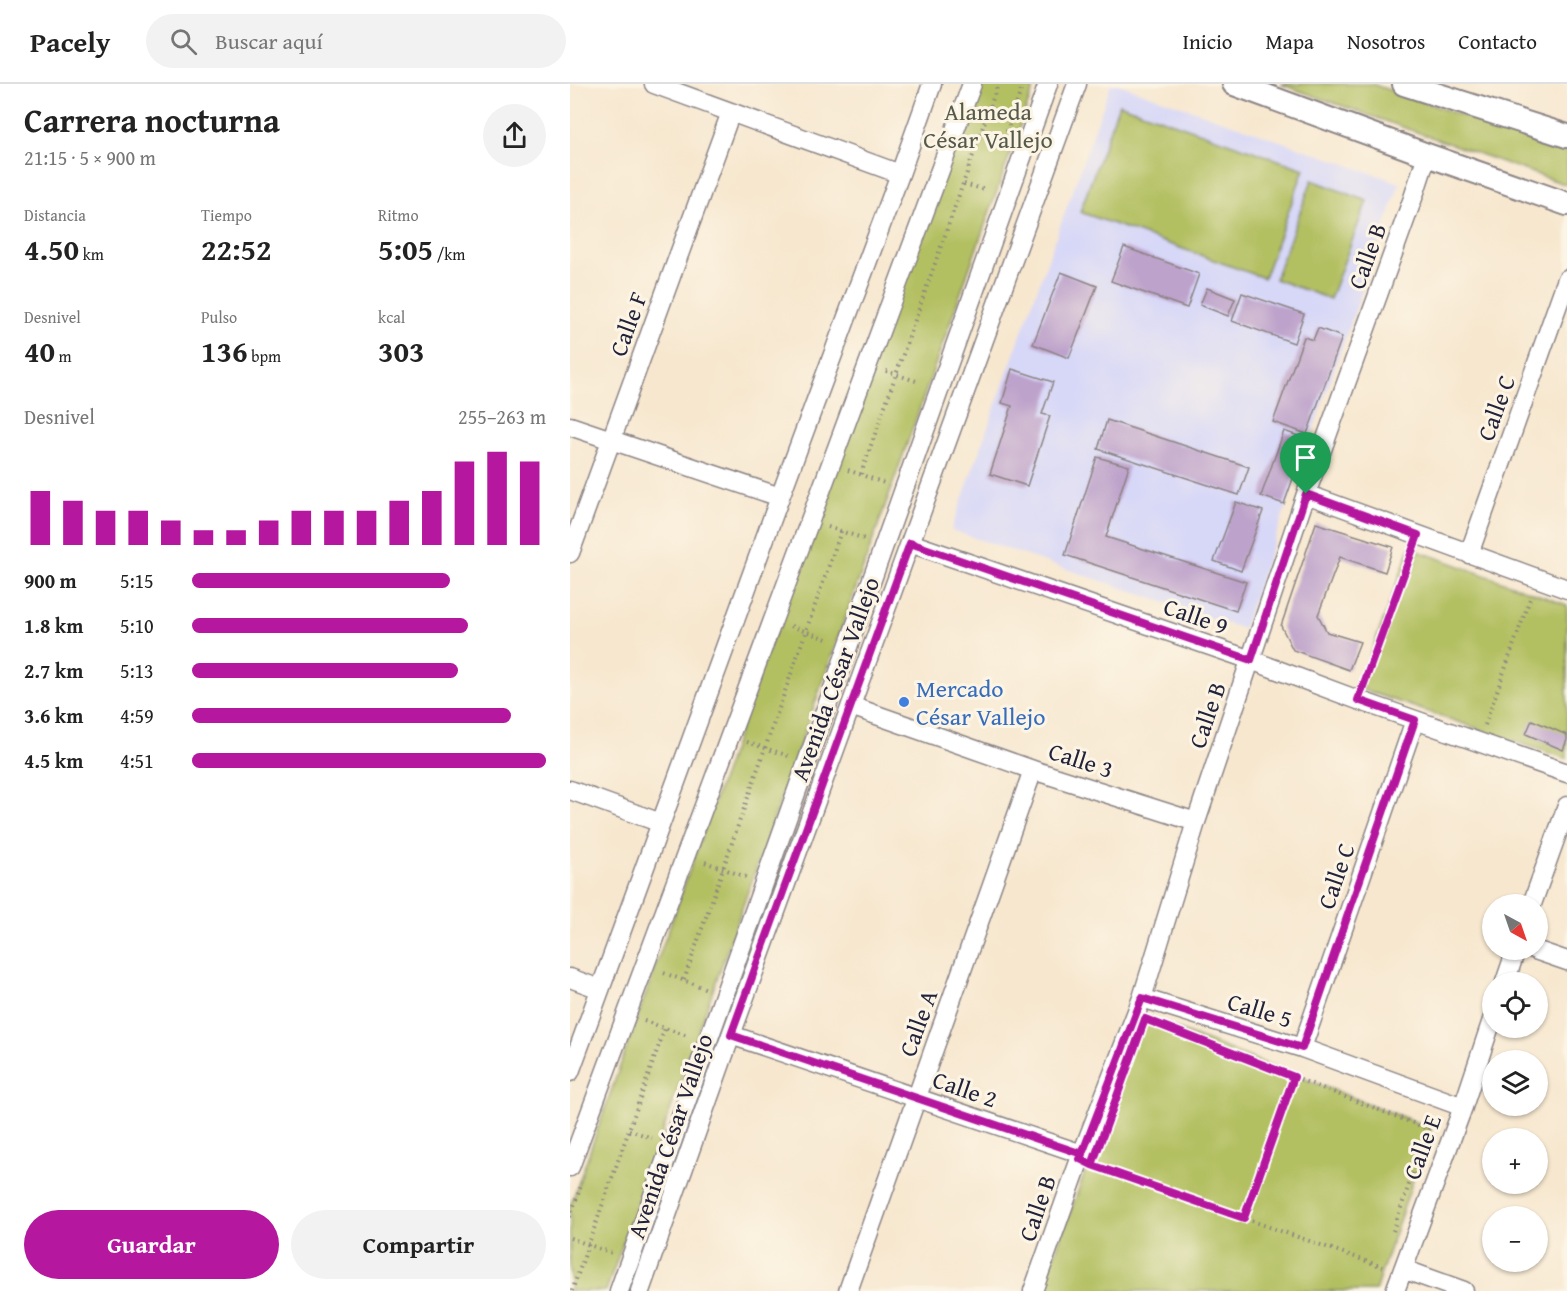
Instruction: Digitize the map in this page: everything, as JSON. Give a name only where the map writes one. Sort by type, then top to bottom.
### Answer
[{"type":"street","points":[[654,84],[900,174]]},
{"type":"street","points":[[570,1072],[932,84]]},
{"type":"street","points":[[570,1167],[972,84]]},
{"type":"street","name":"Avenida César Vallejo","points":[[619,1291],[1048,84]]},
{"type":"street","name":"Avenida César Vallejo","points":[[640,1291],[1077,84]]},
{"type":"street","points":[[1234,84],[1567,204]]},
{"type":"street","points":[[1404,84],[1567,136]]},
{"type":"street","name":"Calle F","points":[[570,553],[731,112]]},
{"type":"street","name":"Calle B","points":[[1034,1291],[1081,1156],[1142,998],[1196,822],[1306,494],[1427,155]]},
{"type":"street","name":"Calle C","points":[[1469,554],[1567,279]]},
{"type":"street","points":[[570,426],[780,497]]},
{"type":"street","points":[[1306,494],[1567,589]]},
{"type":"street","name":"Calle 9","points":[[910,543],[1251,660],[1567,773]]},
{"type":"street","name":"Calle 3","points":[[850,706],[1034,770],[1196,822]]},
{"type":"street","name":"Calle C","points":[[1302,1048],[1415,720]]},
{"type":"street","name":"Calle A","points":[[848,1291],[1034,770]]},
{"type":"street","points":[[570,789],[661,823]]},
{"type":"street","points":[[1536,894],[1567,806]]},
{"type":"street","points":[[1548,954],[1567,961]]},
{"type":"street","points":[[570,978],[600,989]]},
{"type":"street","name":"Calle 5","points":[[1142,998],[1302,1048],[1463,1107]]},
{"type":"street","name":"Calle 2","points":[[731,1035],[1081,1156]]},
{"type":"street","name":"Calle E","points":[[1399,1278],[1463,1107],[1486,1038]]},
{"type":"street","points":[[1399,1278],[1464,1291]]},
{"type":"path","points":[[861,474],[998,84]]},
{"type":"path","points":[[964,184],[986,190]]},
{"type":"path","points":[[876,367],[920,382]]},
{"type":"path","points":[[840,467],[885,483]]},
{"type":"path","points":[[820,524],[865,539]]},
{"type":"path","points":[[684,980],[841,531]]},
{"type":"path","points":[[1358,700],[1418,535]]},
{"type":"path","points":[[1479,742],[1538,579]]},
{"type":"path","points":[[784,623],[830,640]]},
{"type":"path","points":[[742,740],[789,756]]},
{"type":"path","points":[[699,860],[747,877]]},
{"type":"path","points":[[658,971],[708,989]]},
{"type":"path","points":[[641,1020],[691,1038]]},
{"type":"path","points":[[572,1291],[665,1028]]},
{"type":"path","points":[[1188,1036],[1428,1129],[1392,1235]]},
{"type":"path","points":[[1244,1218],[1294,1077]]},
{"type":"path","points":[[629,1130],[656,1139]]},
{"type":"path","points":[[1081,1156],[1092,1165],[1381,1266],[1399,1278]]},
{"type":"path","points":[[570,1238],[616,1254]]},
{"type":"path","points":[[1378,1275],[1384,1256]]},
{"type":"shaded area","points":[[1111,84],[1118,84],[1400,183],[1243,629],[951,530]]},
{"type":"green space","name":"Alameda César Vallejo","points":[[969,84],[1035,84],[606,1291],[570,1291],[570,1207]]},
{"type":"green space","points":[[1280,84],[1372,84],[1567,152],[1567,185]]},
{"type":"green space","points":[[1119,104],[1304,169],[1264,278],[1080,212]]},
{"type":"green space","points":[[1312,180],[1367,201],[1330,299],[1275,279]]},
{"type":"green space","points":[[1410,548],[1567,605],[1567,759],[1358,688]]},
{"type":"green space","points":[[1143,1016],[1431,1128],[1375,1291],[1041,1291]]},
{"type":"building","points":[[1124,247],[1199,274],[1187,308],[1111,281]]},
{"type":"building","points":[[1061,272],[1097,286],[1069,358],[1033,344]]},
{"type":"building","points":[[1207,288],[1235,299],[1228,316],[1200,305]]},
{"type":"building","points":[[1242,293],[1304,314],[1294,343],[1232,321]]},
{"type":"building","points":[[1318,328],[1342,337],[1307,434],[1273,422],[1304,337],[1313,340]]},
{"type":"building","points":[[1012,369],[1053,382],[1042,414],[1050,416],[1027,486],[990,474],[1012,406],[1002,403]]},
{"type":"building","points":[[1107,420],[1249,467],[1239,495],[1098,449]]},
{"type":"building","points":[[1284,431],[1307,439],[1284,504],[1261,496]]},
{"type":"building","points":[[1097,457],[1129,466],[1106,537],[1246,582],[1236,611],[1065,555]]},
{"type":"building","points":[[1236,502],[1263,511],[1241,571],[1214,561]]},
{"type":"building","points":[[1316,523],[1393,547],[1385,572],[1340,557],[1318,615],[1327,632],[1360,642],[1349,670],[1293,650],[1281,626]]},
{"type":"building","points":[[1532,720],[1567,735],[1563,750],[1526,734]]},
{"type":"place","name":"Mercado César Vallejo","points":[[904,702]]},
{"type":"route","points":[[1306,494],[1251,660],[910,543],[731,1035],[1082,1154],[1080,1159],[1092,1165],[1244,1218],[1294,1077],[1145,1019],[1092,1165],[1080,1159],[1082,1154],[1142,998],[1302,1048],[1415,720],[1358,700],[1418,535],[1306,494]]}]
